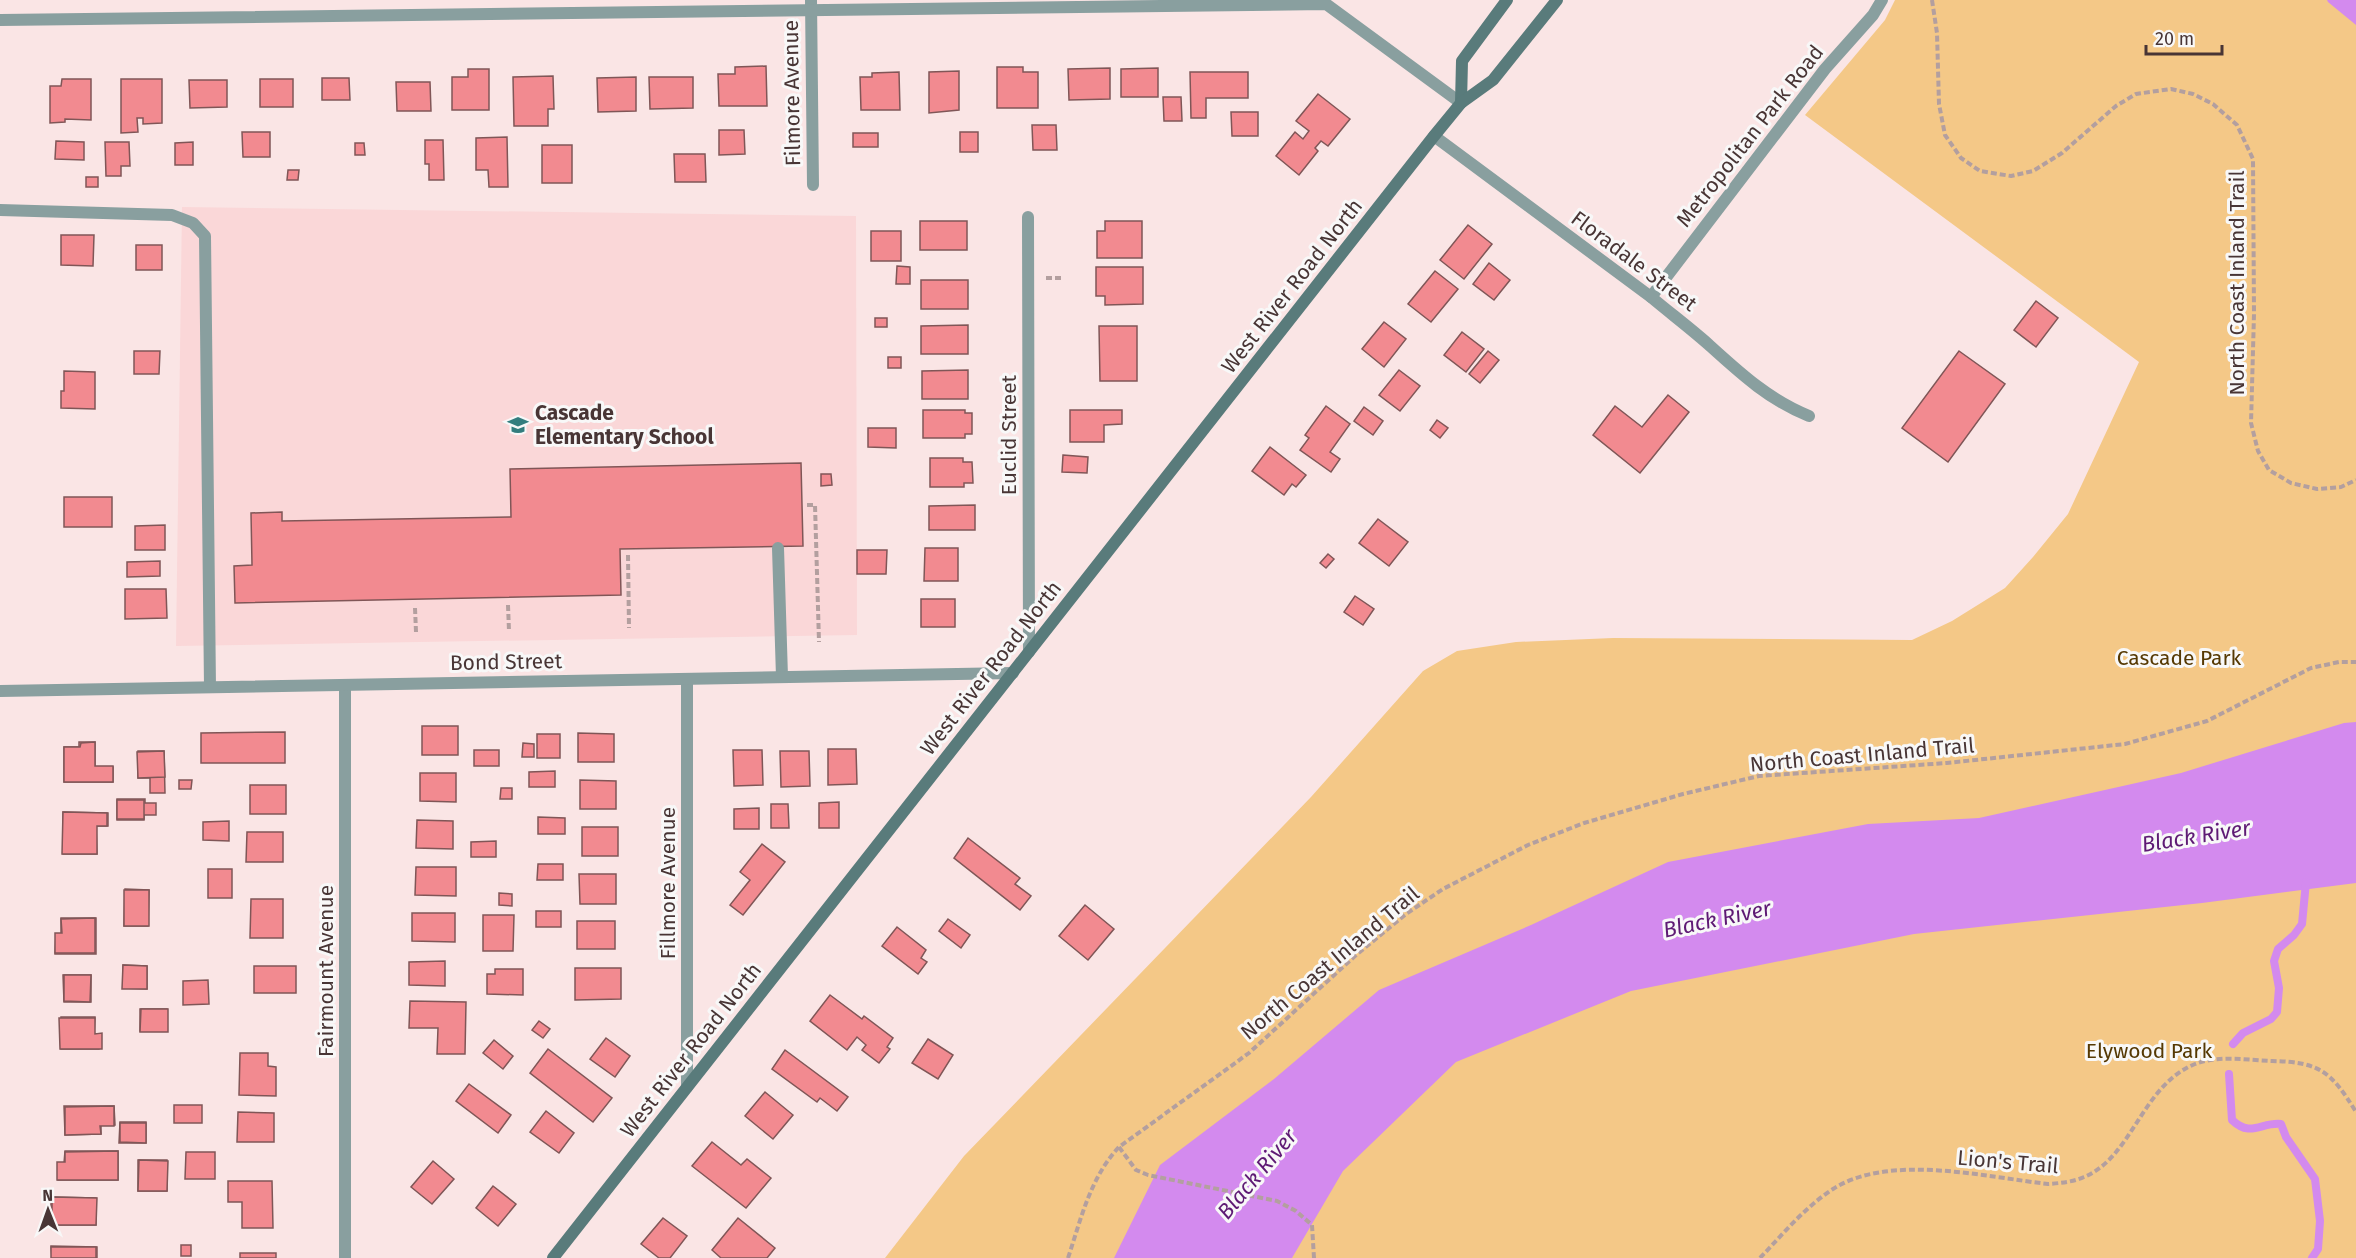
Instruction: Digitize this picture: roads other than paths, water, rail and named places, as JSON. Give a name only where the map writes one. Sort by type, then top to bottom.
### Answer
[{"type":"street","points":[[1461,103],[1462,61],[1507,0]]},
{"type":"street","name":"West River Road North","points":[[553,1258],[1434,136],[1461,103],[1493,81],[1557,0]]},
{"type":"street","name":"Metropolitan Park Road","points":[[1651,297],[1825,69],[1873,15],[1882,0]]},
{"type":"street","points":[[0,20],[811,5],[1326,4],[1461,103]]},
{"type":"street","name":"Filmore Avenue","points":[[811,5],[813,185]]},
{"type":"street","name":"Floradale Street","points":[[1434,136],[1651,297],[1749,381],[1778,402],[1809,416]]},
{"type":"street","points":[[0,210],[172,215],[193,223],[205,236],[210,687]]},
{"type":"street","name":"Euclid Street","points":[[1028,217],[1029,652]]},
{"type":"street","points":[[778,548],[782,677]]},
{"type":"street","name":"Bond Street","points":[[0,691],[1013,673]]},
{"type":"street","name":"Fillmore Avenue","points":[[687,679],[687,1087]]},
{"type":"street","name":"Fairmount Avenue","points":[[345,685],[345,1258]]},
{"type":"water","points":[[2327,0],[2356,0],[2356,25],[2328,2]]},
{"type":"water","name":"Black River","points":[[2356,722],[2356,883],[2202,903],[1914,934],[1631,991],[1456,1062],[1343,1171],[1292,1258],[1114,1258],[1160,1165],[1274,1079],[1379,990],[1531,925],[1668,862],[1868,824],[1979,818],[2181,773],[2344,723]]},
{"type":"waterway","points":[[2233,1044],[2243,1033],[2271,1019],[2277,1012],[2279,988],[2274,961],[2278,949],[2294,935],[2302,924],[2306,882]]},
{"type":"waterway","points":[[2229,1074],[2232,1120],[2251,1129],[2281,1124],[2286,1137],[2315,1179],[2320,1221],[2318,1249],[2312,1258]]},
{"type":"place","name":"Cascade Elementary School","points":[[518,425]]},
{"type":"park label","name":"Cascade Park","points":[[2179,658]]},
{"type":"park label","name":"Elywood Park","points":[[2149,1051]]}]
